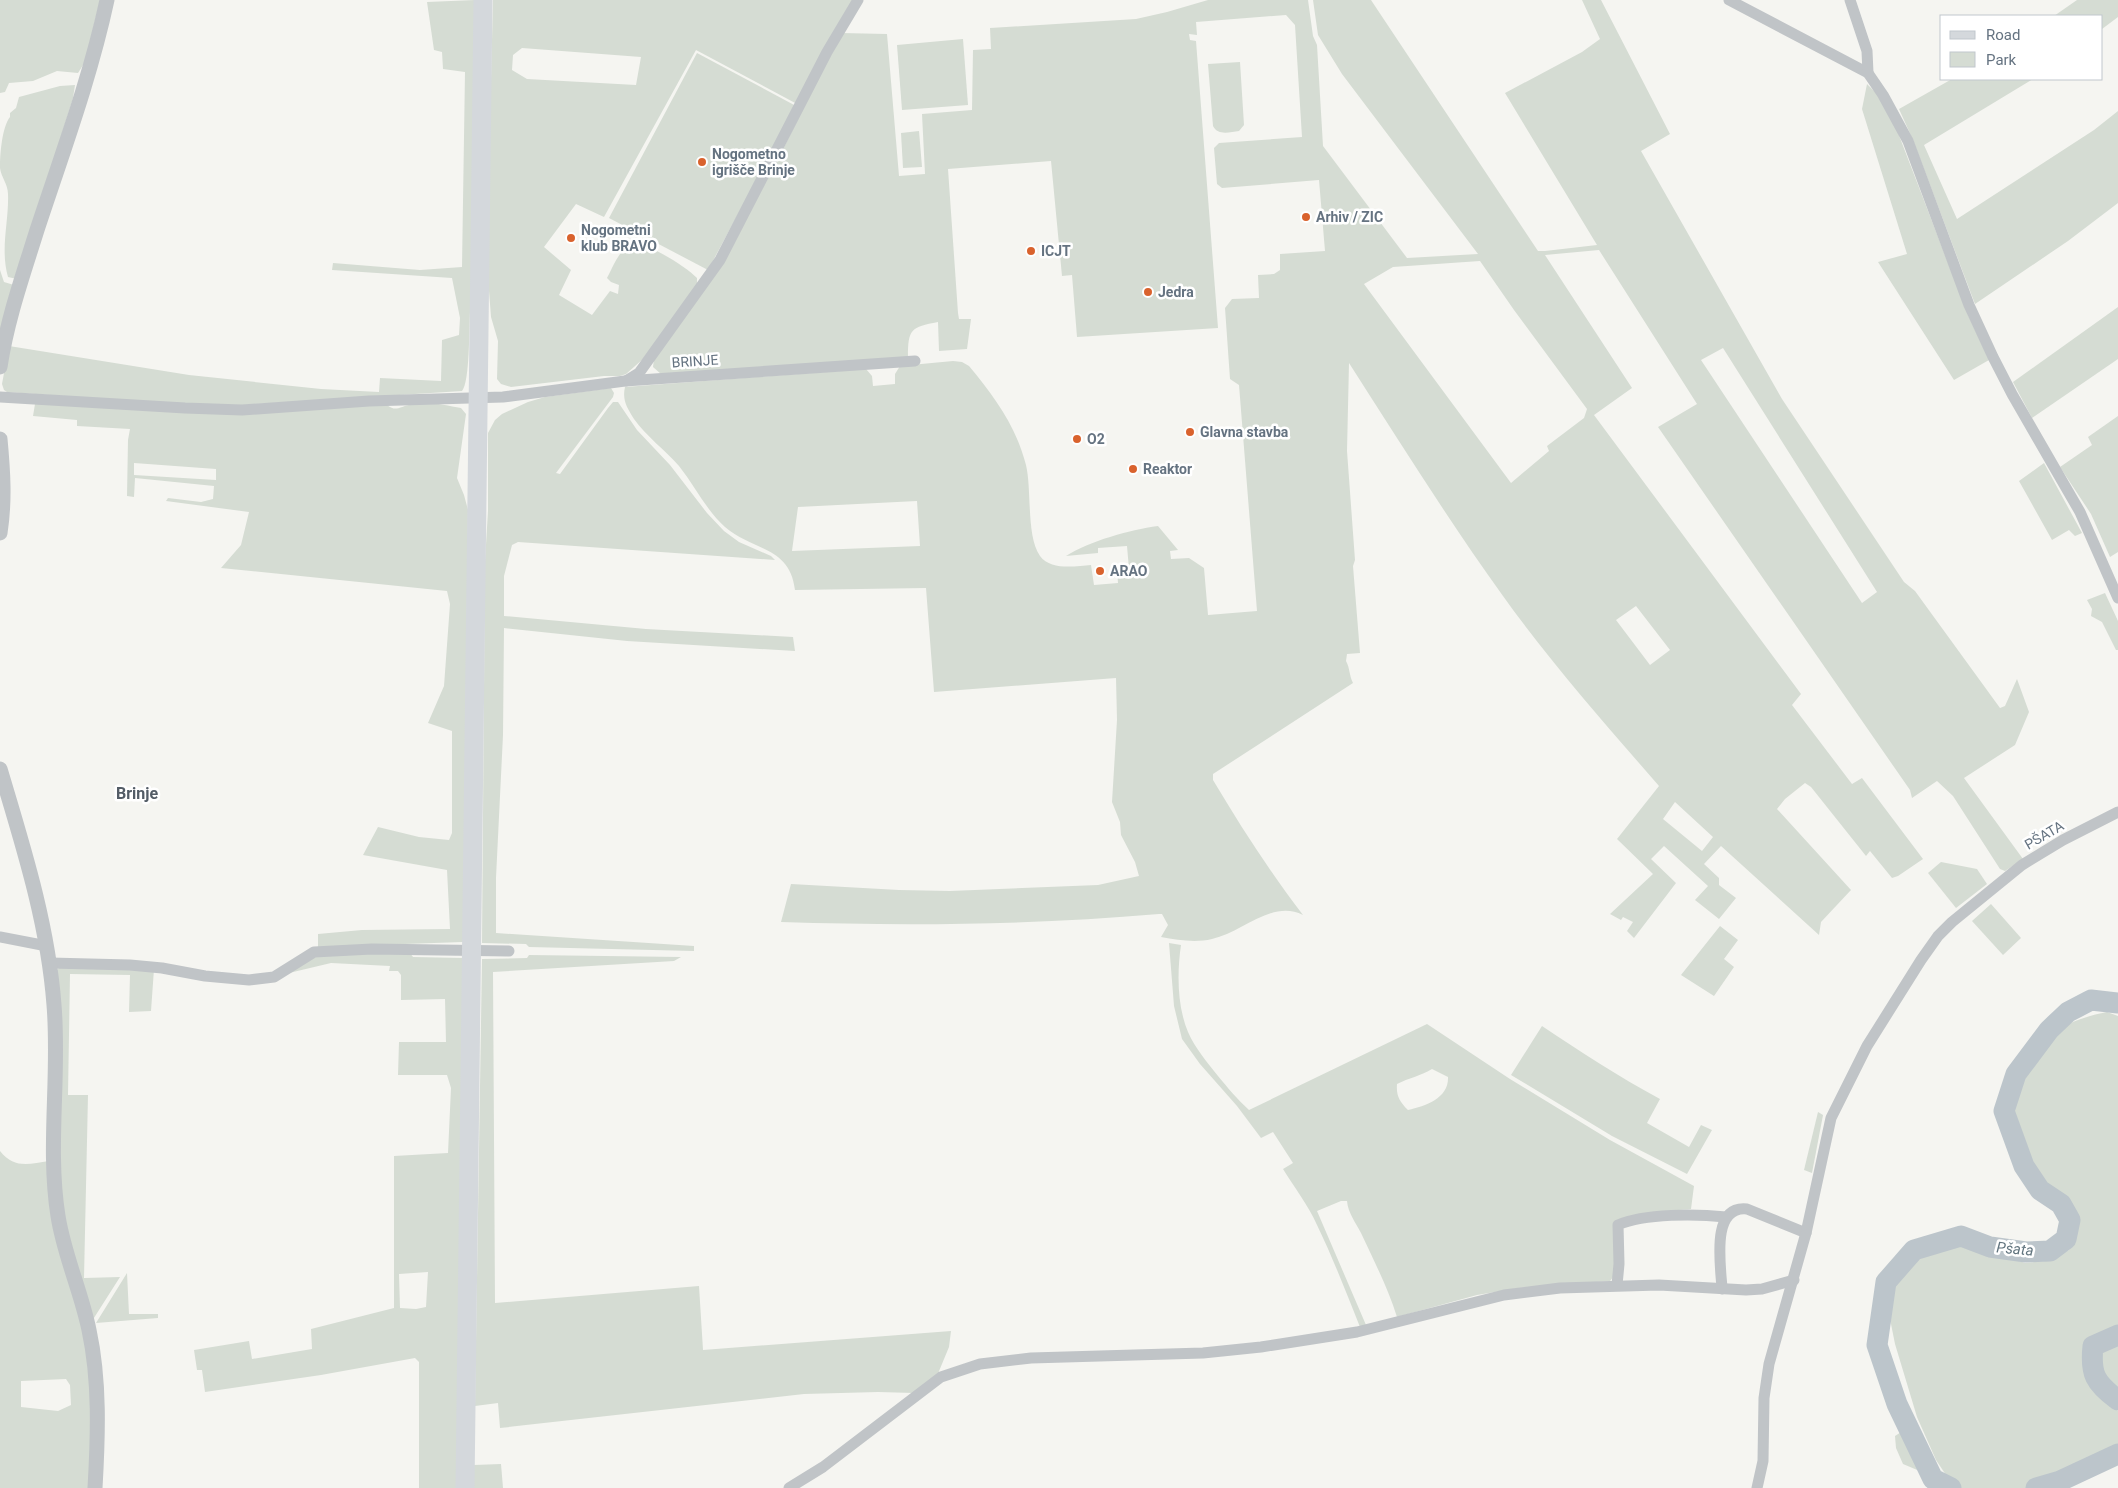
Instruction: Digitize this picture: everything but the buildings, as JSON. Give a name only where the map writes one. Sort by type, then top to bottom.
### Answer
[{"type":"main road","points":[[465,1488],[483,0]]},
{"type":"street","points":[[0,366],[5,337],[20,285],[97,46],[107,0]]},
{"type":"street","points":[[624,382],[639,373],[720,260],[827,52],[858,0]]},
{"type":"street","points":[[1729,0],[1868,74],[1883,95],[1908,140],[1969,305],[1993,357],[2012,394],[2080,512],[2118,598]]},
{"type":"street","points":[[1850,0],[1866,51],[1868,74]]},
{"type":"street","name":"BRINJE","points":[[0,397],[242,410],[370,401],[479,398],[624,382],[915,361]]},
{"type":"street","points":[[0,439],[4,474],[4,507],[0,532]]},
{"type":"street","points":[[0,769],[24,850],[50,963],[57,1051],[54,1156],[58,1217],[89,1328],[95,1364],[97,1458],[95,1488]]},
{"type":"street","name":"PŠATA","points":[[1757,1488],[1764,1461],[1765,1381],[1806,1233],[1831,1118],[1867,1046],[1938,936],[1977,900],[2022,865],[2062,840],[2118,812]]},
{"type":"street","points":[[0,937],[47,946]]},
{"type":"street","points":[[50,963],[130,965],[249,980],[274,977],[314,952],[372,949],[509,951]]},
{"type":"street","points":[[1617,1286],[1619,1264],[1618,1225],[1626,1222],[1658,1217],[1701,1215],[1726,1218],[1740,1208],[1747,1208],[1806,1233]]},
{"type":"street","points":[[1722,1289],[1719,1253],[1726,1218]]},
{"type":"street","points":[[789,1488],[823,1467],[941,1377],[980,1364],[1031,1358],[1203,1353],[1261,1347],[1357,1332],[1504,1295],[1560,1288],[1659,1285],[1762,1290],[1794,1280]]},
{"type":"green space","points":[[0,0],[100,0],[85,62],[78,73],[57,71],[33,81],[9,83],[5,92],[0,93]]},
{"type":"green space","points":[[475,0],[469,341],[468,366],[465,386],[462,391],[243,405],[179,404],[7,392],[4,390],[2,384],[9,346],[189,375],[321,389],[379,392],[380,378],[441,381],[442,340],[459,335],[460,318],[452,278],[332,270],[333,263],[420,270],[462,267],[465,72],[443,69],[442,52],[434,50],[427,2]]},
{"type":"green space","points":[[493,0],[854,0],[797,104],[696,50],[604,217],[576,204],[544,247],[571,270],[559,295],[592,315],[610,291],[618,294],[619,285],[607,278],[619,256],[629,246],[636,245],[655,250],[684,267],[697,278],[697,287],[643,359],[626,374],[511,387],[501,384],[497,379],[498,341],[491,317],[488,278]],"holes":[[[522,48],[641,57],[636,85],[527,79],[512,70],[513,55]]]},
{"type":"green space","points":[[1208,0],[1308,0],[1313,36],[1317,45],[1323,146],[1407,258],[1478,254],[1342,74],[1318,35],[1313,0],[1371,0],[1538,251],[1545,251],[1597,245],[1505,93],[1582,52],[1600,39],[1582,0],[1601,0],[1670,134],[1641,151],[1782,399],[1904,582],[1915,591],[2000,708],[2005,706],[2017,679],[2029,712],[2015,745],[1964,778],[2023,859],[2005,871],[2000,869],[1953,796],[1937,781],[1912,798],[1910,790],[1658,427],[1697,404],[1599,250],[1545,255],[1632,388],[1594,415],[1801,694],[1792,705],[1852,784],[1862,778],[1923,859],[1892,878],[1870,851],[1866,856],[1811,787],[1805,783],[1785,799],[1777,809],[1851,890],[1821,922],[1819,935],[1721,846],[1704,864],[1719,878],[1719,885],[1736,898],[1719,919],[1695,900],[1708,886],[1664,846],[1651,859],[1676,883],[1634,938],[1627,931],[1633,922],[1623,917],[1621,920],[1610,914],[1653,874],[1617,839],[1659,786],[1599,717],[1521,621],[1444,510],[1349,363],[1347,451],[1360,653],[1347,654],[1346,661],[1353,683],[1213,774],[1213,780],[1245,832],[1303,915],[1291,911],[1280,911],[1268,914],[1223,936],[1193,941],[1161,937],[1168,925],[1162,914],[970,924],[781,922],[791,884],[950,891],[1098,885],[1139,876],[1135,862],[1121,835],[1120,822],[1112,802],[1117,720],[1116,678],[934,692],[926,588],[795,590],[792,576],[786,565],[778,557],[736,535],[725,527],[712,513],[679,466],[634,419],[626,404],[624,396],[625,387],[866,369],[872,376],[873,386],[895,384],[895,374],[900,366],[953,361],[962,362],[969,366],[1003,412],[1022,451],[1028,475],[1033,537],[1040,556],[1045,561],[1057,566],[1091,565],[1094,585],[1118,583],[1117,570],[1129,569],[1127,546],[1098,548],[1098,553],[1066,556],[1110,537],[1158,526],[1178,550],[1170,551],[1171,559],[1189,558],[1204,568],[1208,615],[1257,611],[1239,385],[1230,379],[1225,308],[1232,299],[1259,298],[1258,275],[1274,274],[1280,270],[1280,254],[1325,251],[1319,180],[1222,188],[1217,184],[1214,148],[1219,143],[1302,137],[1295,25],[1286,15],[1196,22],[1197,35],[1189,34],[1190,40],[1196,41],[1218,328],[1077,337],[1072,275],[1062,276],[1051,161],[948,169],[958,313],[959,319],[971,319],[967,349],[939,351],[938,322],[922,326],[913,331],[909,340],[908,357],[661,374],[653,367],[654,359],[722,263],[776,163],[841,33],[887,34],[899,176],[925,174],[922,114],[972,110],[973,50],[991,49],[990,28],[1136,19]],"holes":[[[1480,261],[1587,409],[1584,418],[1547,446],[1549,451],[1511,483],[1364,284],[1393,267]],[[1723,348],[1877,592],[1862,603],[1701,360]],[[917,501],[920,546],[792,551],[798,507]],[[1636,606],[1670,650],[1650,665],[1616,620]],[[1675,802],[1713,837],[1702,851],[1663,819]]]},
{"type":"green space","points":[[2077,0],[2118,0],[2118,17],[2103,28],[2103,15],[2055,15]]},
{"type":"green space","points":[[963,39],[968,105],[902,110],[897,45]]},
{"type":"green space","name":"Nogometno igrišče Brinje","points":[[697,53],[796,106],[708,270],[609,218]]},
{"type":"green space","points":[[1240,62],[1244,125],[1239,131],[1221,132],[1213,126],[1208,64]]},
{"type":"green space","points":[[1950,80],[2031,80],[1924,145],[1957,219],[2094,130],[2118,111],[2118,203],[2068,241],[1975,304],[1913,140],[1899,109]]},
{"type":"green space","points":[[1867,84],[1880,97],[1895,125],[1968,315],[1989,360],[1954,380],[1878,262],[1907,254],[1862,109]]},
{"type":"green space","points":[[75,85],[73,98],[17,279],[8,277],[5,246],[8,194],[0,168],[2,141],[7,121],[10,113],[16,108],[19,97],[60,86]]},
{"type":"green space","points":[[919,131],[922,167],[903,168],[901,133]]},
{"type":"green space","points":[[0,270],[4,282],[14,285],[0,337]]},
{"type":"green space","points":[[2118,307],[2118,359],[2032,418],[2013,382]]},
{"type":"green space","points":[[611,388],[614,393],[613,397],[556,473],[560,474],[613,402],[618,402],[637,430],[670,465],[707,513],[724,531],[739,542],[771,556],[775,560],[518,542],[512,545],[504,576],[504,616],[646,629],[793,637],[795,651],[627,641],[504,628],[503,735],[496,878],[496,933],[694,946],[694,951],[529,947],[526,944],[482,943],[488,433],[495,420],[502,414],[528,402],[545,397]]},
{"type":"green space","points":[[428,403],[461,408],[466,414],[457,478],[468,510],[463,942],[318,947],[318,934],[362,930],[450,929],[447,870],[363,855],[378,827],[419,837],[449,840],[452,833],[452,731],[428,723],[444,686],[450,604],[447,591],[221,568],[241,545],[249,512],[166,501],[168,498],[201,502],[213,499],[214,486],[135,478],[134,497],[127,496],[128,440],[130,429],[77,426],[77,420],[33,416],[35,404],[387,405],[395,409]],"holes":[[[134,463],[216,469],[216,480],[134,475]]]},
{"type":"green space","points":[[2118,416],[2118,552],[2110,557],[2091,514],[2060,467],[2092,445],[2088,437]]},
{"type":"green space","points":[[2044,463],[2082,533],[2075,536],[2069,530],[2052,540],[2019,481]]},
{"type":"green space","points":[[2105,593],[2118,621],[2118,650],[2116,650],[2102,622],[2091,616],[2092,609],[2087,600]]},
{"type":"green space","points":[[1941,862],[1977,869],[1987,884],[1956,908],[1928,873]]},
{"type":"green space","points":[[1991,904],[2021,938],[2003,955],[1972,921]]},
{"type":"green space","points":[[1720,926],[1738,940],[1724,959],[1734,967],[1714,996],[1681,975]]},
{"type":"green space","points":[[1169,943],[1181,945],[1179,989],[1184,1022],[1188,1032],[1210,1065],[1249,1110],[1427,1024],[1510,1079],[1610,1140],[1694,1186],[1691,1209],[1667,1211],[1617,1220],[1614,1276],[1610,1281],[1519,1288],[1477,1295],[1397,1317],[1347,1201],[1341,1201],[1317,1211],[1366,1325],[1360,1327],[1313,1218],[1283,1169],[1293,1163],[1273,1132],[1261,1138],[1237,1106],[1200,1064],[1182,1039],[1174,1006]],"holes":[[[1432,1069],[1448,1077],[1445,1090],[1441,1096],[1429,1103],[1408,1110],[1399,1098],[1397,1084],[1401,1082]]]},
{"type":"green space","points":[[410,953],[413,957],[463,958],[457,1488],[419,1488],[419,1362],[415,1358],[321,1375],[205,1392],[202,1370],[197,1370],[194,1350],[249,1341],[252,1359],[312,1349],[311,1329],[394,1308],[394,1156],[448,1153],[451,1088],[447,1075],[398,1075],[399,1042],[446,1042],[445,999],[401,1000],[401,975],[398,971],[389,971],[390,966],[331,963],[289,973],[309,959],[322,955]],"holes":[[[428,1272],[426,1307],[416,1309],[400,1308],[399,1274]]]},
{"type":"green space","points":[[529,955],[681,957],[674,961],[493,972],[495,1303],[699,1286],[703,1350],[951,1331],[949,1347],[937,1376],[914,1393],[804,1394],[500,1428],[498,1403],[475,1406],[482,959],[527,958]]},
{"type":"green space","points":[[61,966],[154,969],[151,1011],[129,1012],[130,975],[70,974],[68,1095],[88,1095],[84,1278],[120,1277],[92,1321],[70,1249],[60,1187],[57,970]]},
{"type":"green space","points":[[2107,1012],[2118,1016],[2118,1394],[2108,1403],[2118,1411],[2118,1444],[2081,1468],[2044,1477],[2028,1488],[1959,1488],[1952,1484],[1936,1460],[1917,1417],[1895,1344],[1888,1309],[1891,1283],[1898,1270],[1917,1251],[1930,1245],[1961,1241],[2025,1263],[2046,1261],[2069,1250],[2077,1234],[2076,1214],[2064,1197],[2043,1188],[2025,1162],[2009,1113],[2032,1062],[2043,1044],[2063,1027],[2077,1020]]},
{"type":"green space","points":[[1542,1026],[1615,1073],[1660,1099],[1647,1123],[1689,1147],[1701,1125],[1712,1130],[1687,1174],[1612,1136],[1511,1075]]},
{"type":"green space","points":[[1818,1112],[1823,1115],[1812,1173],[1804,1170]]},
{"type":"green space","points":[[0,1151],[5,1157],[16,1163],[28,1164],[49,1161],[85,1333],[91,1391],[90,1488],[0,1488]],"holes":[[[66,1379],[70,1385],[71,1405],[58,1411],[21,1407],[21,1381]]]},
{"type":"green space","points":[[127,1273],[129,1314],[158,1314],[158,1318],[96,1323]]},
{"type":"green space","points":[[1906,1429],[1922,1472],[1903,1464],[1896,1448],[1895,1436]]},
{"type":"green space","points":[[501,1464],[503,1488],[474,1488],[474,1465]]},
{"type":"waterway","name":"Pšata","points":[[1951,1488],[1933,1479],[1897,1404],[1877,1345],[1886,1282],[1914,1250],[1961,1236],[1990,1247],[2026,1252],[2050,1251],[2066,1239],[2070,1220],[2061,1204],[2040,1190],[2024,1166],[2004,1111],[2016,1074],[2049,1030],[2068,1012],[2091,1000],[2118,1003]]},
{"type":"waterway","name":"Pšata","points":[[2118,1335],[2093,1346],[2092,1356],[2092,1364],[2099,1383],[2118,1400]]},
{"type":"waterway","name":"Pšata","points":[[2036,1488],[2060,1481],[2118,1454]]},
{"type":"place","name":"Nogometno igrišče Brinje","points":[[702,162]]},
{"type":"place","name":"Arhiv / ZIC","points":[[1306,217]]},
{"type":"place","name":"Nogometni klub BRAVO","points":[[571,238]]},
{"type":"place","name":"ICJT","points":[[1031,251]]},
{"type":"place","name":"Jedra","points":[[1148,292]]},
{"type":"place","name":"Glavna stavba","points":[[1190,432]]},
{"type":"place","name":"O2","points":[[1077,439]]},
{"type":"place","name":"Reaktor","points":[[1133,469]]},
{"type":"place","name":"ARAO","points":[[1100,571]]},
{"type":"district","name":"Brinje","points":[[137,793]]}]
